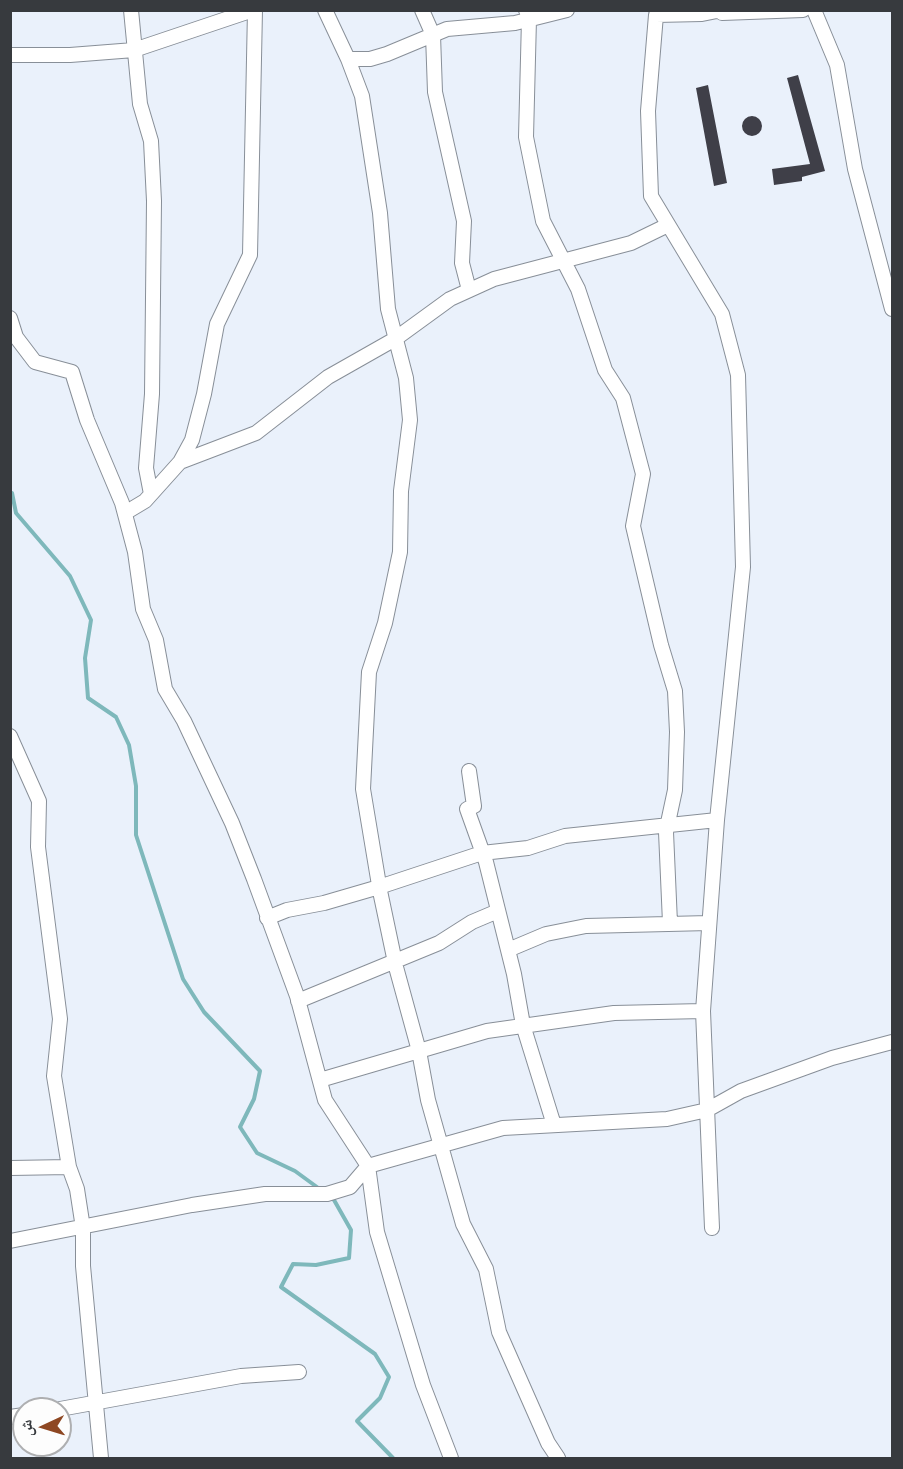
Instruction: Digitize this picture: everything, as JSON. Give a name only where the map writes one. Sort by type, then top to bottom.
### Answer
[{"type":"street","points":[[131,10],[140,104],[152,141],[154,189],[152,393],[146,468],[151,494]]},
{"type":"street","points":[[10,55],[70,55],[134,50],[254,10],[250,255],[217,324],[204,394],[192,440],[180,462],[151,494],[125,513]]},
{"type":"street","points":[[325,10],[362,96],[380,213],[388,309],[406,378],[410,420],[401,490],[400,552],[385,623],[369,672],[364,726],[363,789],[379,887],[395,961],[419,1050],[428,1100],[463,1224],[486,1269],[499,1332],[548,1443],[558,1458]]},
{"type":"street","points":[[422,10],[434,35],[435,92],[464,221],[462,263],[469,290]]},
{"type":"street","points":[[348,59],[370,59],[387,54],[447,29],[567,10]]},
{"type":"street","points":[[712,1228],[703,1011],[717,820],[743,567],[738,375],[722,314],[651,196],[648,111],[652,13],[803,10]]},
{"type":"street","points":[[814,10],[837,65],[855,169],[892,309]]},
{"type":"street","points":[[527,15],[526,137],[543,221],[578,289],[605,370],[623,398],[642,474],[633,526],[661,645],[675,691],[677,732],[675,790],[667,827],[670,923]]},
{"type":"street","points":[[180,462],[256,433],[328,377],[395,339],[450,299],[494,279],[631,243],[668,225]]},
{"type":"street","points":[[10,318],[16,337],[35,362],[72,372],[87,420],[125,513],[135,552],[143,609],[156,640],[165,689],[184,721],[232,823],[298,1001],[325,1100],[368,1166],[377,1232],[423,1385],[451,1458]]},
{"type":"street","points":[[10,736],[39,801],[38,847],[60,1019],[54,1076],[69,1167],[77,1189],[83,1228],[83,1266],[101,1458]]},
{"type":"street","points":[[469,771],[474,806],[467,809],[498,911],[523,1025],[554,1125]]},
{"type":"street","points":[[267,918],[287,910],[324,903],[379,887],[482,853],[528,848],[565,836],[717,820]]},
{"type":"street","points":[[298,1001],[439,943],[472,922],[498,911]]},
{"type":"street","points":[[508,951],[546,934],[586,926],[709,923]]},
{"type":"street","points":[[320,1080],[487,1031],[614,1013],[703,1011]]},
{"type":"street","points":[[10,1241],[192,1205],[265,1194],[327,1194],[350,1187],[368,1166],[503,1128],[667,1119],[707,1110],[741,1091],[832,1058],[892,1042]]},
{"type":"street","points":[[10,1168],[69,1167]]},
{"type":"street","points":[[72,1407],[241,1376],[299,1372]]},
{"type":"building","points":[[798,75],[825,171],[802,177],[802,181],[774,185],[772,169],[810,164],[787,78]]},
{"type":"building","points":[[708,85],[727,183],[714,186],[696,88]]},
{"type":"building","points":[[752,116],[759,119],[762,126],[759,133],[752,136],[745,133],[742,126],[745,119]]},
{"type":"waterway","points":[[12,493],[16,513],[70,576],[91,620],[85,658],[88,698],[116,717],[129,745],[136,786],[136,835],[183,979],[204,1012],[260,1071],[254,1099],[240,1127],[257,1153],[295,1171],[321,1190]]},
{"type":"waterway","points":[[329,1196],[334,1200],[351,1230],[349,1258],[316,1265],[293,1264],[281,1287],[375,1354],[389,1377],[380,1398],[357,1421],[393,1458]]}]
